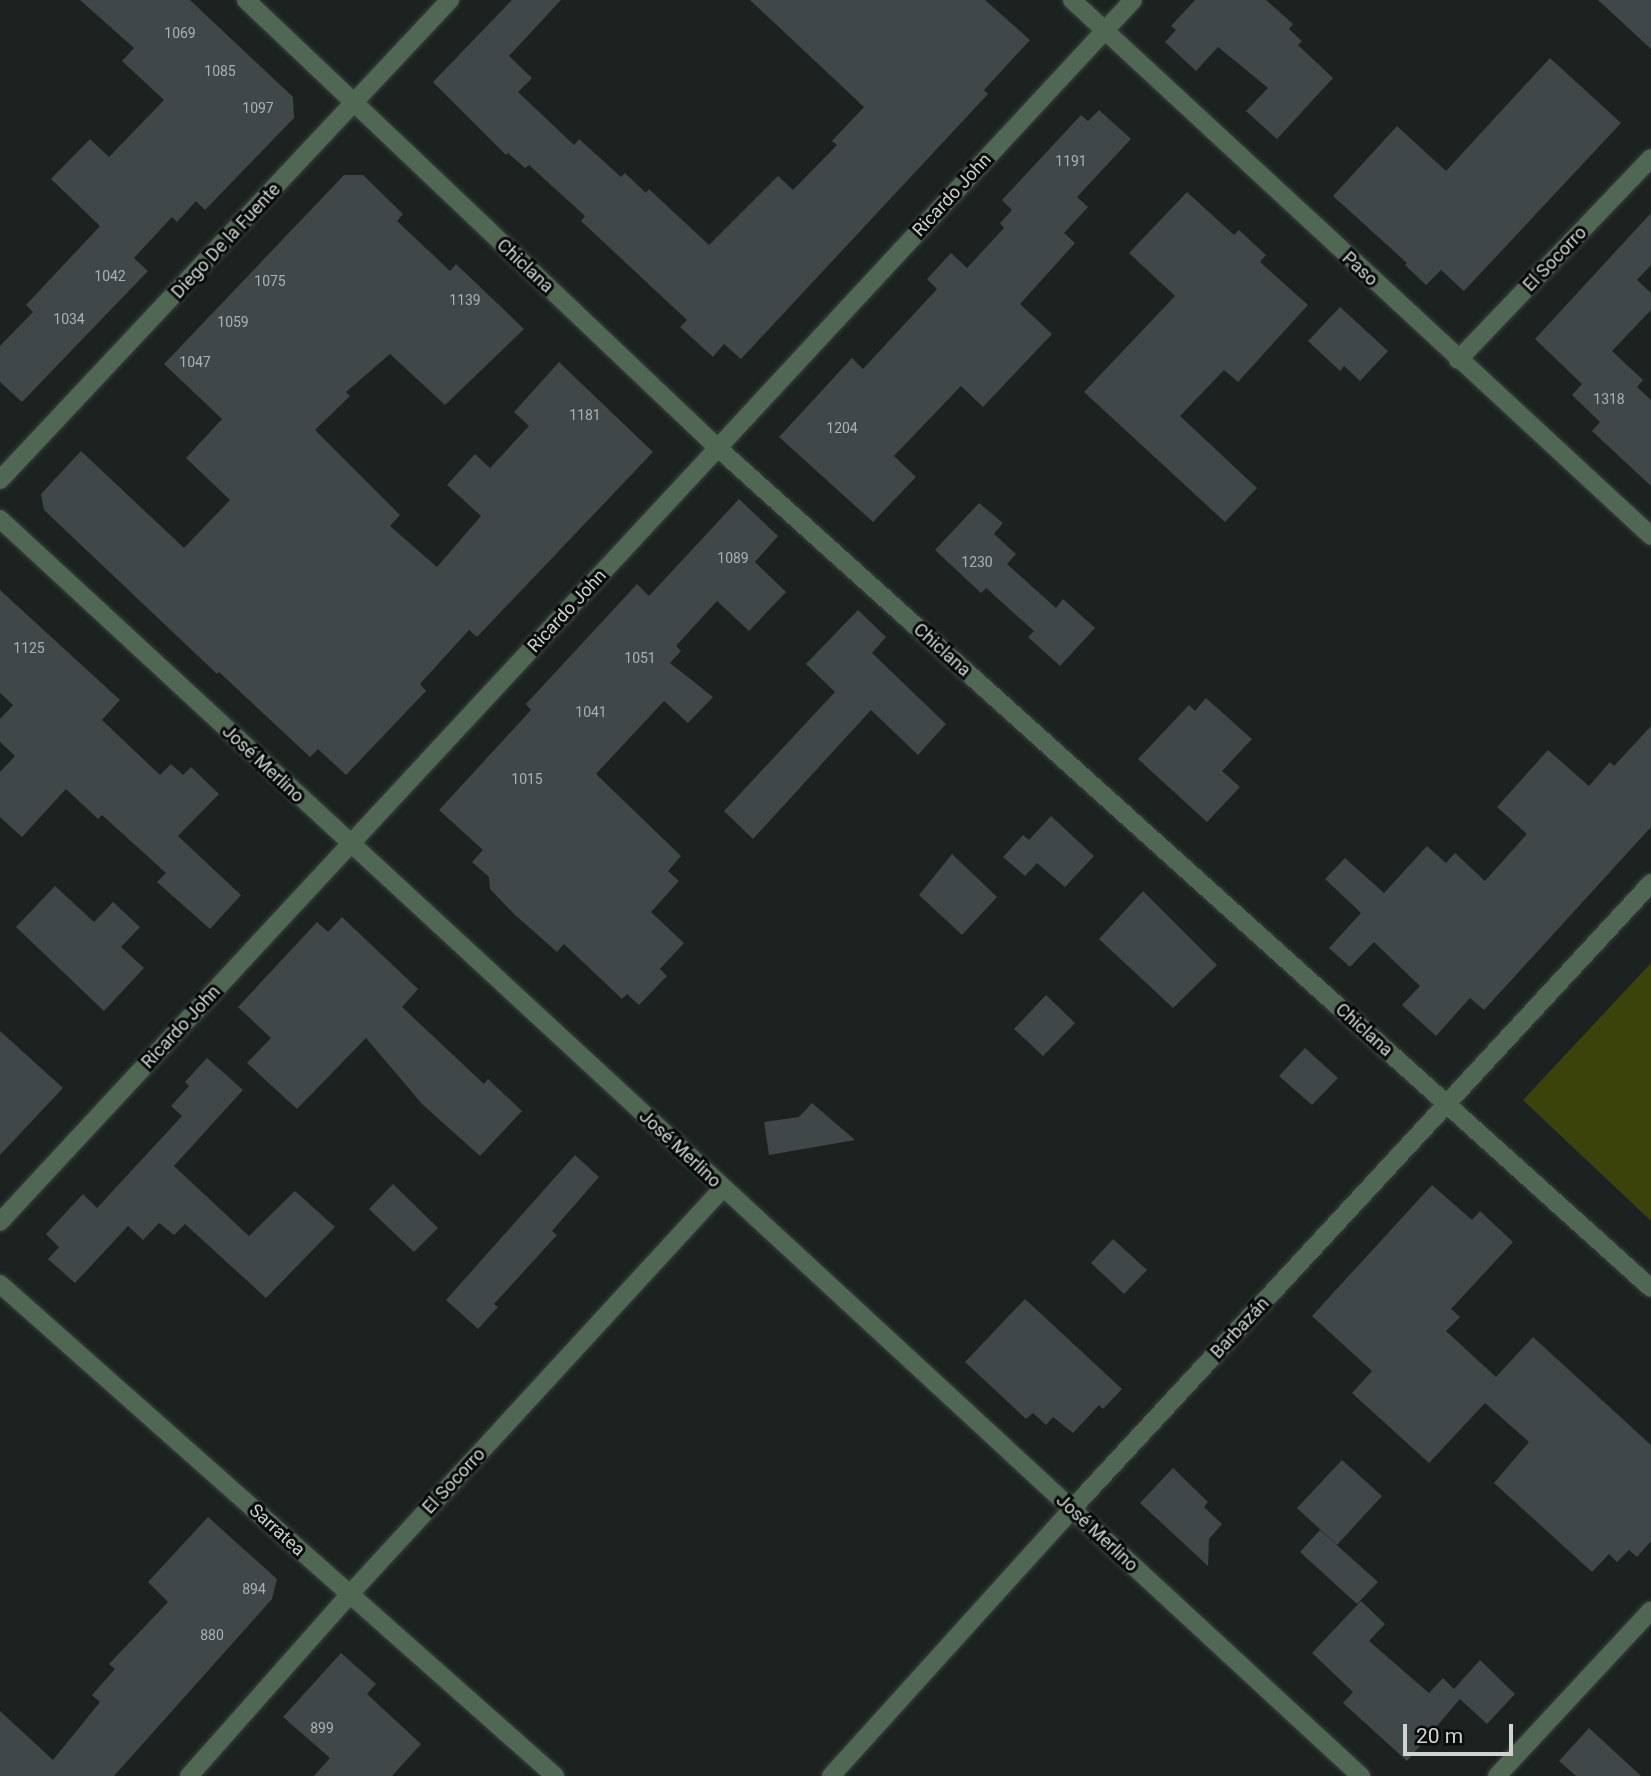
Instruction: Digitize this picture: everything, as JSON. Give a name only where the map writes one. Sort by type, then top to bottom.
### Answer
[{"type":"street","name":"Chiclana","points":[[246,0],[718,448],[1651,1287]]},
{"type":"street","name":"Diego De la Fuente","points":[[0,480],[450,0]]},
{"type":"street","name":"Paso","points":[[1072,0],[1651,536]]},
{"type":"street","name":"Ricardo John","points":[[0,1222],[1133,0]]},
{"type":"street","name":"El Socorro","points":[[1458,360],[1651,158]]},
{"type":"street","name":"José Merlino","points":[[0,519],[1361,1776]]},
{"type":"street","name":"Barbazán","points":[[831,1776],[1072,1510],[1651,883]]},
{"type":"street","name":"El Socorro","points":[[189,1776],[350,1594],[723,1188]]},
{"type":"street","name":"Sarratea","points":[[0,1284],[555,1776]]},
{"type":"street","points":[[1497,1776],[1651,1610]]},
{"type":"green space","points":[[1651,963],[1651,1221],[1523,1100]]},
{"type":"building","points":[[80,0],[190,0],[293,97],[294,118],[205,210],[196,201],[177,222],[172,217],[134,258],[148,271],[22,402],[0,382],[0,346],[33,312],[26,305],[100,226],[51,179],[90,139],[109,157],[164,100],[122,61],[134,48]]},
{"type":"building","points":[[512,0],[561,0],[509,56],[532,78],[518,92],[574,145],[579,139],[621,177],[625,173],[646,193],[649,189],[709,245],[778,176],[793,190],[837,145],[832,141],[864,107],[750,0],[985,0],[1030,40],[984,90],[988,94],[741,359],[724,344],[713,357],[680,327],[687,320],[581,221],[585,216],[529,165],[525,168],[508,153],[506,155],[433,82]]},
{"type":"building","points":[[1195,0],[1266,0],[1293,24],[1289,29],[1302,41],[1298,45],[1333,78],[1277,139],[1246,111],[1268,88],[1218,47],[1196,71],[1165,42],[1176,30],[1171,26]]},
{"type":"building","points":[[1598,0],[1651,0],[1651,49]]},
{"type":"building","points":[[1550,58],[1621,123],[1464,291],[1441,270],[1426,285],[1405,265],[1407,263],[1333,196],[1397,126],[1446,171]]},
{"type":"building","points":[[1099,110],[1131,139],[1077,197],[1088,207],[1064,233],[1075,243],[1020,304],[1052,334],[983,407],[961,386],[894,456],[916,477],[873,522],[779,437],[852,358],[863,369],[937,289],[927,279],[951,253],[967,268],[1004,228],[1000,223],[1012,210],[1002,200],[1081,115],[1088,121]]},
{"type":"building","points":[[344,175],[363,175],[403,214],[397,221],[450,271],[456,264],[524,329],[445,405],[390,354],[346,392],[350,396],[315,430],[400,515],[390,526],[437,567],[481,516],[447,485],[475,454],[490,468],[529,426],[514,412],[559,362],[653,452],[477,637],[469,630],[420,684],[426,691],[346,775],[318,749],[310,757],[219,672],[217,674],[44,510],[41,494],[81,451],[184,548],[230,500],[186,458],[222,419],[164,364]]},
{"type":"building","points":[[1187,192],[1234,235],[1239,230],[1266,255],[1260,262],[1308,305],[1238,382],[1224,370],[1180,416],[1257,488],[1225,522],[1084,392],[1175,296],[1129,253]]},
{"type":"building","points":[[1651,213],[1651,265],[1637,280],[1651,293],[1651,310],[1612,351],[1643,380],[1637,387],[1651,400],[1651,486],[1592,431],[1600,422],[1572,395],[1582,384],[1535,339]]},
{"type":"building","points":[[1340,307],[1388,351],[1360,381],[1344,366],[1340,371],[1308,341]]},
{"type":"building","points":[[739,499],[778,536],[755,562],[786,592],[749,631],[717,601],[676,646],[681,651],[670,663],[713,697],[688,723],[664,701],[596,774],[681,856],[668,871],[679,881],[651,912],[684,943],[660,969],[667,976],[639,1005],[627,994],[622,999],[564,944],[557,952],[514,914],[490,889],[489,877],[472,862],[483,850],[439,810],[531,710],[526,704],[637,584],[649,596]]},
{"type":"building","points":[[979,503],[1003,523],[994,534],[1016,554],[1007,564],[1056,608],[1063,599],[1095,628],[1060,666],[1028,637],[1034,631],[986,588],[981,593],[935,550]]},
{"type":"building","points":[[0,590],[120,700],[102,720],[160,775],[171,764],[183,775],[191,767],[219,794],[178,836],[241,895],[210,929],[157,882],[166,873],[102,815],[98,819],[66,789],[22,837],[0,817],[0,772],[15,756],[0,742],[0,719],[13,705],[0,693]]},
{"type":"building","points":[[858,610],[886,637],[872,653],[946,724],[918,755],[871,710],[753,839],[724,811],[835,692],[806,664]]},
{"type":"building","points":[[1206,698],[1252,739],[1222,771],[1240,787],[1207,822],[1138,759],[1189,705],[1195,711]]},
{"type":"building","points":[[1651,726],[1651,827],[1484,1010],[1470,998],[1436,1036],[1402,1005],[1420,986],[1374,942],[1350,967],[1329,948],[1361,913],[1325,879],[1345,858],[1384,893],[1427,846],[1446,863],[1455,853],[1485,881],[1527,834],[1497,807],[1548,750],[1589,786],[1610,762],[1614,766]]},
{"type":"building","points":[[1051,816],[1094,856],[1065,887],[1037,863],[1025,876],[1003,857],[1023,835],[1029,840]]},
{"type":"building","points":[[952,854],[997,897],[962,935],[919,895]]},
{"type":"building","points":[[55,886],[94,922],[113,902],[140,927],[121,947],[144,968],[104,1011],[16,927]]},
{"type":"building","points":[[1143,891],[1217,965],[1173,1008],[1099,939]]},
{"type":"building","points":[[342,917],[418,989],[402,1007],[484,1084],[488,1079],[522,1111],[480,1156],[422,1104],[366,1038],[297,1109],[247,1063],[271,1038],[238,1007],[317,922],[328,932]]},
{"type":"building","points":[[1046,995],[1075,1023],[1043,1056],[1014,1029]]},
{"type":"building","points":[[0,1031],[63,1088],[0,1155]]},
{"type":"building","points":[[1305,1048],[1338,1078],[1312,1105],[1279,1076]]},
{"type":"building","points":[[207,1058],[243,1090],[174,1166],[249,1236],[295,1191],[335,1227],[266,1298],[185,1224],[174,1235],[159,1223],[143,1240],[128,1226],[75,1283],[48,1259],[59,1247],[46,1234],[83,1194],[97,1208],[182,1116],[171,1106],[189,1086],[185,1082]]},
{"type":"building","points":[[812,1103],[855,1140],[769,1155],[764,1122],[799,1117]]},
{"type":"building","points":[[575,1155],[599,1177],[552,1231],[557,1235],[494,1304],[498,1307],[478,1329],[446,1300]]},
{"type":"building","points":[[393,1184],[438,1228],[414,1252],[369,1209]]},
{"type":"building","points":[[1432,1185],[1472,1220],[1480,1211],[1513,1242],[1451,1309],[1460,1317],[1446,1331],[1496,1377],[1533,1337],[1651,1445],[1651,1541],[1637,1557],[1629,1550],[1617,1562],[1609,1554],[1592,1572],[1494,1483],[1529,1442],[1485,1403],[1429,1463],[1352,1393],[1372,1371],[1312,1316]]},
{"type":"building","points":[[1113,1239],[1147,1270],[1124,1294],[1091,1263]]},
{"type":"building","points":[[1025,1299],[1122,1389],[1103,1409],[1099,1405],[1073,1433],[1053,1417],[1046,1425],[1033,1413],[1026,1419],[965,1362]]},
{"type":"building","points":[[1342,1460],[1382,1496],[1337,1545],[1297,1508]]},
{"type":"building","points":[[1173,1468],[1208,1502],[1204,1507],[1222,1524],[1209,1539],[1208,1566],[1140,1503]]},
{"type":"building","points":[[208,1517],[277,1579],[272,1599],[114,1776],[0,1776],[0,1711],[53,1760],[100,1702],[92,1695],[115,1669],[109,1664],[168,1602],[148,1582]]},
{"type":"building","points":[[1320,1530],[1378,1582],[1357,1604],[1300,1552]]},
{"type":"building","points":[[1361,1601],[1385,1624],[1369,1641],[1429,1693],[1443,1678],[1454,1689],[1480,1660],[1515,1694],[1487,1724],[1460,1699],[1407,1761],[1343,1703],[1353,1692],[1312,1653]]},
{"type":"building","points":[[341,1653],[376,1684],[367,1694],[421,1744],[392,1776],[314,1776],[330,1758],[283,1717]]},
{"type":"building","points":[[1589,1728],[1641,1776],[1576,1776],[1559,1761]]}]
